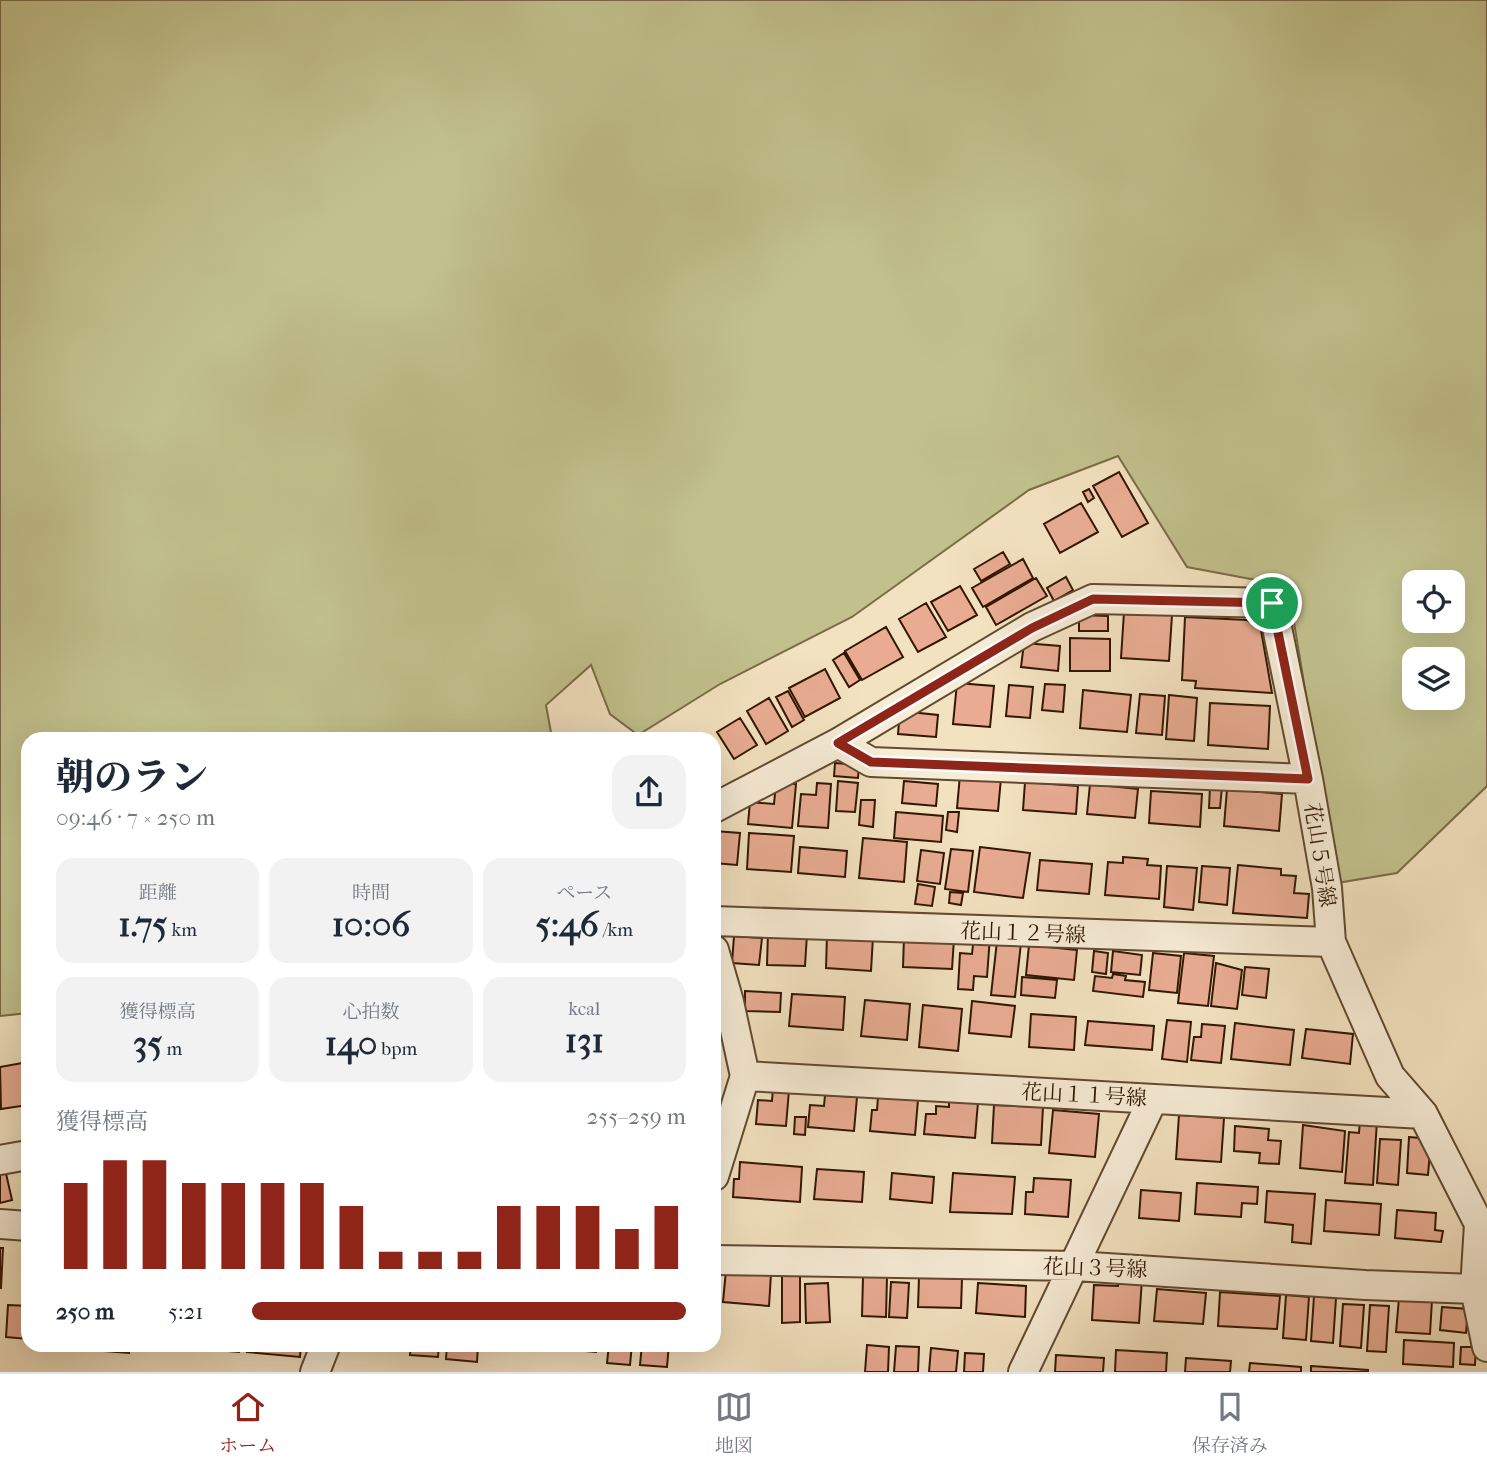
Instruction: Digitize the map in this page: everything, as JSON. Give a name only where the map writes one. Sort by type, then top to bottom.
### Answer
[{"type":"street","name":"花山５号線","points":[[721,804],[838,743],[1032,628],[1093,599],[1272,603],[1327,888],[1331,942],[1390,1076],[1423,1114],[1479,1224],[1475,1289],[1487,1347]]},
{"type":"street","points":[[838,743],[871,762],[1308,779]]},
{"type":"street","name":"花山１２号線","points":[[721,921],[1331,942]]},
{"type":"street","points":[[721,974],[745,1076],[721,1153]]},
{"type":"street","name":"花山１１号線","points":[[745,1076],[1423,1114]]},
{"type":"street","points":[[1023,1372],[1076,1266],[1153,1099]]},
{"type":"street","points":[[0,1160],[21,1156]]},
{"type":"street","points":[[0,1224],[21,1226]]},
{"type":"street","name":"花山３号線","points":[[721,1260],[1076,1266],[1365,1285],[1475,1289]]},
{"type":"street","points":[[315,1372],[323,1352]]},
{"type":"shaded area","points":[[0,0],[1487,0],[1487,786],[1397,873],[1337,883],[1288,586],[1187,567],[1118,456],[1029,490],[852,617],[720,684],[643,732],[634,732],[610,714],[591,665],[546,705],[551,732],[21,732],[21,1014],[0,1016]]},
{"type":"building","points":[[1119,472],[1148,523],[1122,537],[1093,486]]},
{"type":"building","points":[[1089,489],[1094,498],[1088,502],[1083,492]]},
{"type":"building","points":[[1081,503],[1098,532],[1060,553],[1044,524]]},
{"type":"building","points":[[1003,552],[1010,564],[981,581],[974,569]]},
{"type":"building","points":[[1023,559],[1033,578],[983,607],[972,588]]},
{"type":"building","points":[[1066,577],[1073,590],[1054,601],[1047,588]]},
{"type":"building","points":[[1036,578],[1047,596],[996,625],[986,607]]},
{"type":"building","points":[[960,586],[977,615],[948,631],[931,602]]},
{"type":"building","points":[[926,603],[946,637],[918,652],[899,619]]},
{"type":"building","points":[[1124,612],[1172,615],[1169,661],[1121,658]]},
{"type":"building","points":[[1079,615],[1108,616],[1108,631],[1079,631]]},
{"type":"building","points":[[1185,617],[1247,620],[1261,630],[1272,693],[1195,688],[1196,681],[1182,680]]},
{"type":"building","points":[[886,627],[903,657],[862,680],[845,651]]},
{"type":"building","points":[[1070,638],[1110,639],[1110,671],[1070,671]]},
{"type":"building","points":[[1024,643],[1060,646],[1058,671],[1021,667]]},
{"type":"building","points":[[844,653],[860,680],[849,687],[833,660]]},
{"type":"building","points":[[825,669],[840,698],[805,717],[789,688]]},
{"type":"building","points":[[957,683],[994,686],[990,727],[953,724]]},
{"type":"building","points":[[1045,684],[1065,685],[1063,712],[1042,710]]},
{"type":"building","points":[[1009,685],[1033,687],[1030,718],[1006,716]]},
{"type":"building","points":[[1083,690],[1131,695],[1127,732],[1080,728]]},
{"type":"building","points":[[788,691],[804,720],[792,727],[776,697]]},
{"type":"building","points":[[1140,694],[1165,696],[1162,735],[1136,733]]},
{"type":"building","points":[[1169,695],[1197,698],[1194,741],[1166,739]]},
{"type":"building","points":[[769,698],[788,731],[766,744],[747,711]]},
{"type":"building","points":[[1210,703],[1270,706],[1268,749],[1208,745]]},
{"type":"building","points":[[900,711],[938,715],[936,737],[898,734]]},
{"type":"building","points":[[740,718],[757,745],[734,759],[721,738],[721,732],[717,732]]},
{"type":"building","points":[[835,763],[859,765],[858,778],[834,776]]},
{"type":"building","points":[[960,775],[1001,778],[998,811],[957,808]]},
{"type":"building","points":[[838,781],[858,783],[855,812],[836,811]]},
{"type":"building","points":[[904,781],[938,784],[936,806],[902,803]]},
{"type":"building","points":[[1025,782],[1078,786],[1076,814],[1023,810]]},
{"type":"building","points":[[776,783],[796,784],[792,828],[748,824],[750,802],[774,804]]},
{"type":"building","points":[[817,783],[831,784],[828,828],[798,826],[801,794],[816,795]]},
{"type":"building","points":[[1090,784],[1138,789],[1135,818],[1087,814]]},
{"type":"building","points":[[1210,786],[1222,787],[1220,808],[1209,808]]},
{"type":"building","points":[[1227,789],[1282,794],[1279,831],[1224,826]]},
{"type":"building","points":[[1151,791],[1202,794],[1200,827],[1149,823]]},
{"type":"building","points":[[861,800],[875,800],[873,827],[859,825]]},
{"type":"building","points":[[896,812],[943,816],[941,842],[894,838]]},
{"type":"building","points":[[948,812],[959,812],[957,832],[946,830]]},
{"type":"building","points":[[721,832],[740,833],[737,865],[721,864]]},
{"type":"building","points":[[749,833],[794,836],[791,872],[747,869]]},
{"type":"building","points":[[863,838],[907,842],[904,882],[859,878]]},
{"type":"building","points":[[800,847],[847,851],[845,877],[798,873]]},
{"type":"building","points":[[980,847],[1030,853],[1023,898],[974,892]]},
{"type":"building","points":[[951,849],[973,851],[968,892],[945,889]]},
{"type":"building","points":[[921,850],[944,853],[940,884],[917,881]]},
{"type":"building","points":[[1123,857],[1148,859],[1147,865],[1161,866],[1159,899],[1105,895],[1108,862],[1123,863]]},
{"type":"building","points":[[1040,860],[1092,864],[1089,894],[1037,890]]},
{"type":"building","points":[[1238,865],[1281,869],[1281,875],[1296,876],[1294,893],[1309,894],[1307,918],[1233,913]]},
{"type":"building","points":[[1167,866],[1197,868],[1193,910],[1164,907]]},
{"type":"building","points":[[1202,866],[1230,868],[1227,905],[1199,902]]},
{"type":"building","points":[[918,884],[935,887],[932,906],[915,904]]},
{"type":"building","points":[[950,892],[963,893],[961,905],[949,903]]},
{"type":"building","points":[[768,932],[807,934],[805,966],[767,965]]},
{"type":"building","points":[[827,935],[873,937],[871,971],[826,968]]},
{"type":"building","points":[[974,935],[990,936],[987,977],[974,976],[973,990],[958,989],[960,953],[972,954]]},
{"type":"building","points":[[734,936],[762,938],[759,965],[732,963]]},
{"type":"building","points":[[904,937],[954,939],[952,969],[903,967]]},
{"type":"building","points":[[997,941],[1021,943],[1015,997],[991,995]]},
{"type":"building","points":[[1029,945],[1077,950],[1074,980],[1026,975]]},
{"type":"building","points":[[1094,951],[1108,953],[1106,974],[1092,972]]},
{"type":"building","points":[[1113,951],[1142,955],[1140,975],[1111,972]]},
{"type":"building","points":[[1153,953],[1181,956],[1177,993],[1149,990]]},
{"type":"building","points":[[1184,953],[1214,956],[1208,1006],[1178,1003]]},
{"type":"building","points":[[1216,963],[1242,970],[1237,1009],[1211,1006]]},
{"type":"building","points":[[1245,967],[1269,969],[1266,998],[1242,995]]},
{"type":"building","points":[[1113,974],[1126,976],[1125,980],[1145,982],[1143,997],[1093,991],[1095,976],[1112,978]]},
{"type":"building","points":[[1022,977],[1057,980],[1055,998],[1021,995]]},
{"type":"building","points":[[745,991],[781,993],[780,1012],[745,1011]]},
{"type":"building","points":[[792,994],[845,997],[843,1030],[789,1026]]},
{"type":"building","points":[[865,1000],[910,1004],[907,1040],[861,1036]]},
{"type":"building","points":[[972,1001],[1015,1006],[1011,1037],[969,1033]]},
{"type":"building","points":[[923,1005],[962,1009],[958,1051],[919,1047]]},
{"type":"building","points":[[1031,1014],[1076,1017],[1074,1050],[1029,1047]]},
{"type":"building","points":[[1167,1020],[1191,1022],[1187,1062],[1162,1059]]},
{"type":"building","points":[[1088,1021],[1154,1026],[1152,1050],[1085,1045]]},
{"type":"building","points":[[1235,1023],[1294,1030],[1290,1065],[1231,1059]]},
{"type":"building","points":[[1202,1024],[1225,1026],[1221,1063],[1191,1060],[1194,1037],[1201,1037]]},
{"type":"building","points":[[1306,1029],[1353,1034],[1350,1064],[1302,1058]]},
{"type":"building","points":[[21,1063],[21,1106],[1,1109],[0,1067]]},
{"type":"building","points":[[773,1088],[789,1090],[786,1126],[756,1124],[758,1100],[772,1101]]},
{"type":"building","points":[[825,1095],[857,1097],[854,1131],[808,1127],[810,1105],[824,1106]]},
{"type":"building","points":[[878,1097],[918,1100],[915,1135],[870,1131],[872,1110],[877,1110]]},
{"type":"building","points":[[949,1100],[978,1102],[975,1138],[924,1134],[926,1114],[936,1114],[936,1106],[949,1107]]},
{"type":"building","points":[[994,1105],[1043,1107],[1041,1145],[992,1143]]},
{"type":"building","points":[[1053,1110],[1099,1114],[1095,1157],[1049,1153]]},
{"type":"building","points":[[1179,1115],[1224,1118],[1221,1162],[1176,1159]]},
{"type":"building","points":[[795,1117],[806,1117],[805,1135],[794,1134]]},
{"type":"building","points":[[1360,1120],[1377,1120],[1373,1185],[1345,1183],[1349,1132],[1359,1133]]},
{"type":"building","points":[[1303,1125],[1345,1131],[1342,1172],[1300,1168]]},
{"type":"building","points":[[1235,1126],[1269,1129],[1268,1140],[1281,1141],[1279,1164],[1259,1163],[1260,1153],[1234,1151]]},
{"type":"building","points":[[1409,1137],[1431,1139],[1428,1175],[1407,1173]]},
{"type":"building","points":[[1380,1139],[1401,1140],[1398,1185],[1377,1183]]},
{"type":"building","points":[[740,1162],[802,1167],[800,1202],[733,1197],[734,1179],[739,1179]]},
{"type":"building","points":[[5,1169],[12,1200],[0,1203],[0,1170]]},
{"type":"building","points":[[817,1169],[864,1172],[862,1202],[814,1199]]},
{"type":"building","points":[[892,1173],[934,1177],[932,1203],[890,1199]]},
{"type":"building","points":[[953,1173],[1015,1177],[1012,1214],[950,1212]]},
{"type":"building","points":[[1034,1178],[1071,1180],[1068,1217],[1025,1214],[1026,1192],[1033,1192]]},
{"type":"building","points":[[1197,1183],[1258,1187],[1257,1204],[1242,1203],[1241,1217],[1195,1214]]},
{"type":"building","points":[[1141,1190],[1181,1193],[1179,1221],[1139,1218]]},
{"type":"building","points":[[1267,1191],[1315,1194],[1311,1244],[1292,1242],[1293,1225],[1265,1222]]},
{"type":"building","points":[[1326,1200],[1381,1204],[1379,1235],[1324,1231]]},
{"type":"building","points":[[1397,1210],[1436,1213],[1435,1230],[1443,1231],[1441,1242],[1395,1238]]},
{"type":"building","points":[[0,1248],[3,1248],[1,1288],[0,1288]]},
{"type":"building","points":[[726,1270],[771,1274],[769,1306],[723,1302]]},
{"type":"building","points":[[782,1275],[800,1275],[800,1322],[782,1323]]},
{"type":"building","points":[[863,1277],[887,1277],[886,1317],[862,1316]]},
{"type":"building","points":[[919,1277],[962,1279],[961,1308],[918,1307]]},
{"type":"building","points":[[1119,1278],[1142,1279],[1139,1323],[1092,1320],[1094,1285],[1118,1286]]},
{"type":"building","points":[[891,1282],[909,1283],[907,1318],[889,1317]]},
{"type":"building","points":[[828,1283],[830,1322],[806,1323],[805,1284]]},
{"type":"building","points":[[978,1283],[1026,1286],[1025,1317],[976,1313]]},
{"type":"building","points":[[1157,1289],[1206,1293],[1203,1324],[1154,1321]]},
{"type":"building","points":[[1220,1292],[1280,1296],[1277,1329],[1218,1326]]},
{"type":"building","points":[[1286,1295],[1309,1297],[1306,1340],[1283,1338]]},
{"type":"building","points":[[1314,1296],[1336,1298],[1333,1343],[1311,1341]]},
{"type":"building","points":[[1399,1298],[1432,1300],[1430,1334],[1396,1332]]},
{"type":"building","points":[[1343,1304],[1364,1305],[1361,1348],[1340,1346]]},
{"type":"building","points":[[8,1305],[21,1306],[21,1338],[6,1337]]},
{"type":"building","points":[[1370,1305],[1389,1306],[1386,1352],[1367,1351]]},
{"type":"building","points":[[1442,1307],[1468,1309],[1466,1333],[1440,1330]]},
{"type":"building","points":[[1404,1340],[1454,1343],[1453,1367],[1403,1364]]},
{"type":"building","points":[[867,1345],[889,1347],[888,1372],[865,1372]]},
{"type":"building","points":[[896,1346],[919,1347],[918,1372],[894,1372]]},
{"type":"building","points":[[1461,1347],[1476,1347],[1475,1365],[1460,1364]]},
{"type":"building","points":[[931,1348],[958,1351],[956,1372],[929,1372]]},
{"type":"building","points":[[1116,1350],[1167,1353],[1166,1372],[1115,1372]]},
{"type":"building","points":[[247,1352],[300,1352],[300,1357]]},
{"type":"building","points":[[410,1352],[438,1352],[438,1357],[410,1355]]},
{"type":"building","points":[[446,1352],[478,1352],[477,1362],[446,1359]]},
{"type":"building","points":[[608,1352],[631,1352],[630,1365],[607,1363]]},
{"type":"building","points":[[641,1352],[668,1352],[667,1367],[640,1365]]},
{"type":"building","points":[[965,1353],[984,1354],[983,1372],[964,1372]]},
{"type":"building","points":[[1056,1355],[1104,1358],[1103,1372],[1055,1372]]},
{"type":"building","points":[[1186,1358],[1231,1361],[1230,1372],[1185,1372]]},
{"type":"building","points":[[1250,1363],[1301,1367],[1301,1372],[1249,1372]]},
{"type":"building","points":[[1311,1366],[1368,1370],[1368,1372],[1311,1372]]},
{"type":"route","points":[[1093,599],[1272,603],[1308,779],[871,762],[838,743],[1032,628],[1093,599]]}]
